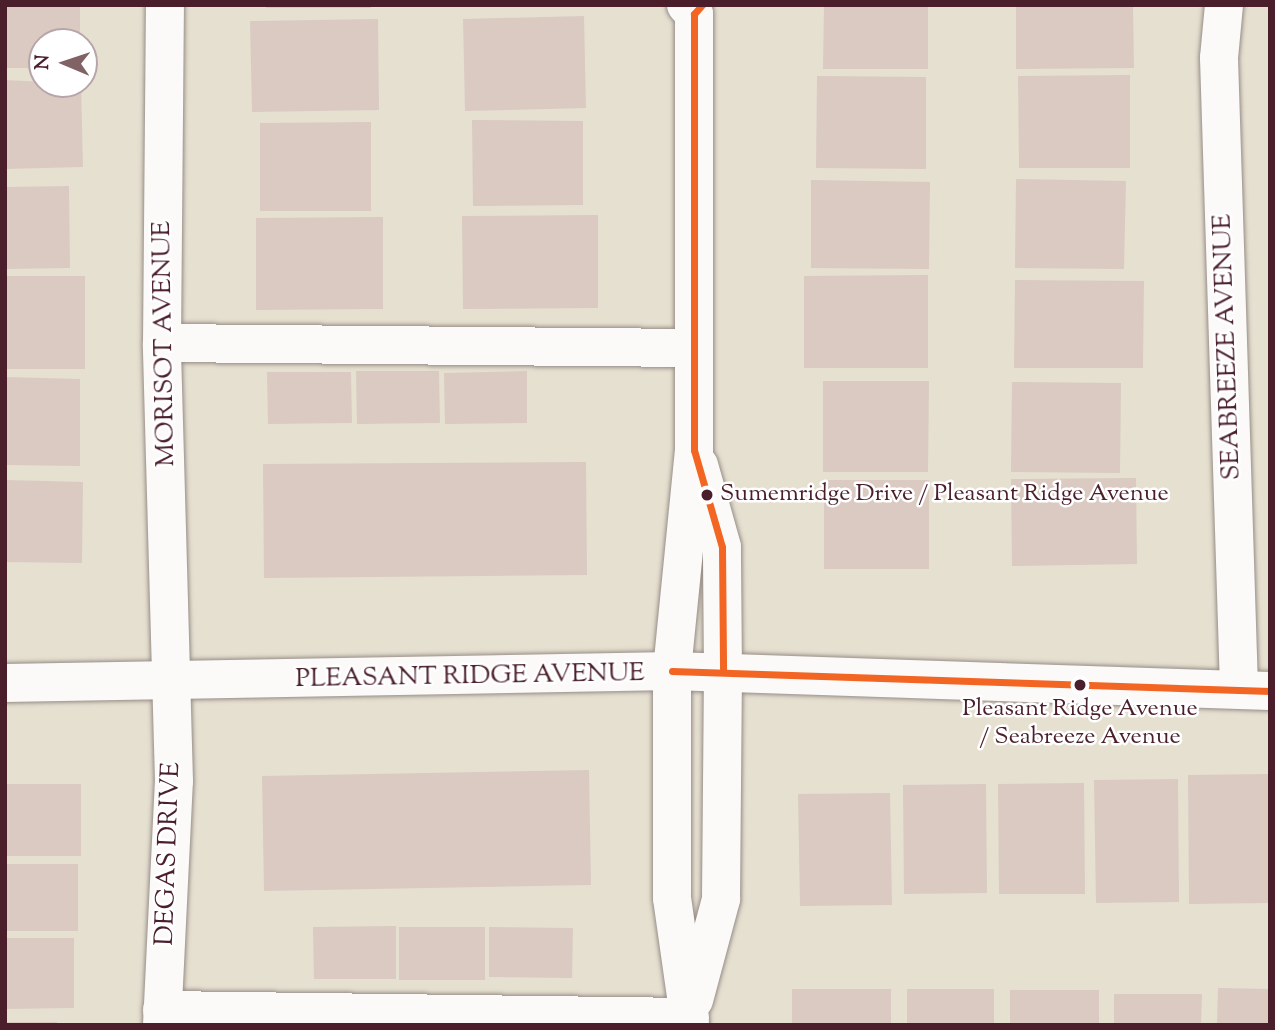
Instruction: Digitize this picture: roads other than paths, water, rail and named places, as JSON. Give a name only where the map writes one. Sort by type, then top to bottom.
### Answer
[{"type":"street","name":"MORISOT AVENUE","points":[[165,5],[162,343],[171,683]]},
{"type":"street","name":"SEABREEZE AVENUE","points":[[1224,5],[1219,58],[1254,690]]},
{"type":"street","points":[[690,1021],[671,898],[672,671],[694,450],[694,8]]},
{"type":"street","points":[[162,343],[693,348]]},
{"type":"street","points":[[690,1021],[721,899],[723,672],[722,547],[694,450]]},
{"type":"street","name":"PLEASANT RIDGE AVENUE","points":[[5,683],[171,683],[672,671],[1254,690]]},
{"type":"street","name":"DEGAS DRIVE","points":[[162,1017],[174,781],[171,683]]},
{"type":"street","points":[[162,1017],[690,1021]]},
{"type":"place","name":"Sumemridge Drive / Pleasant Ridge Avenue","points":[[707,495]]},
{"type":"place","name":"Pleasant Ridge Avenue / Seabreeze Avenue","points":[[1080,685]]}]
